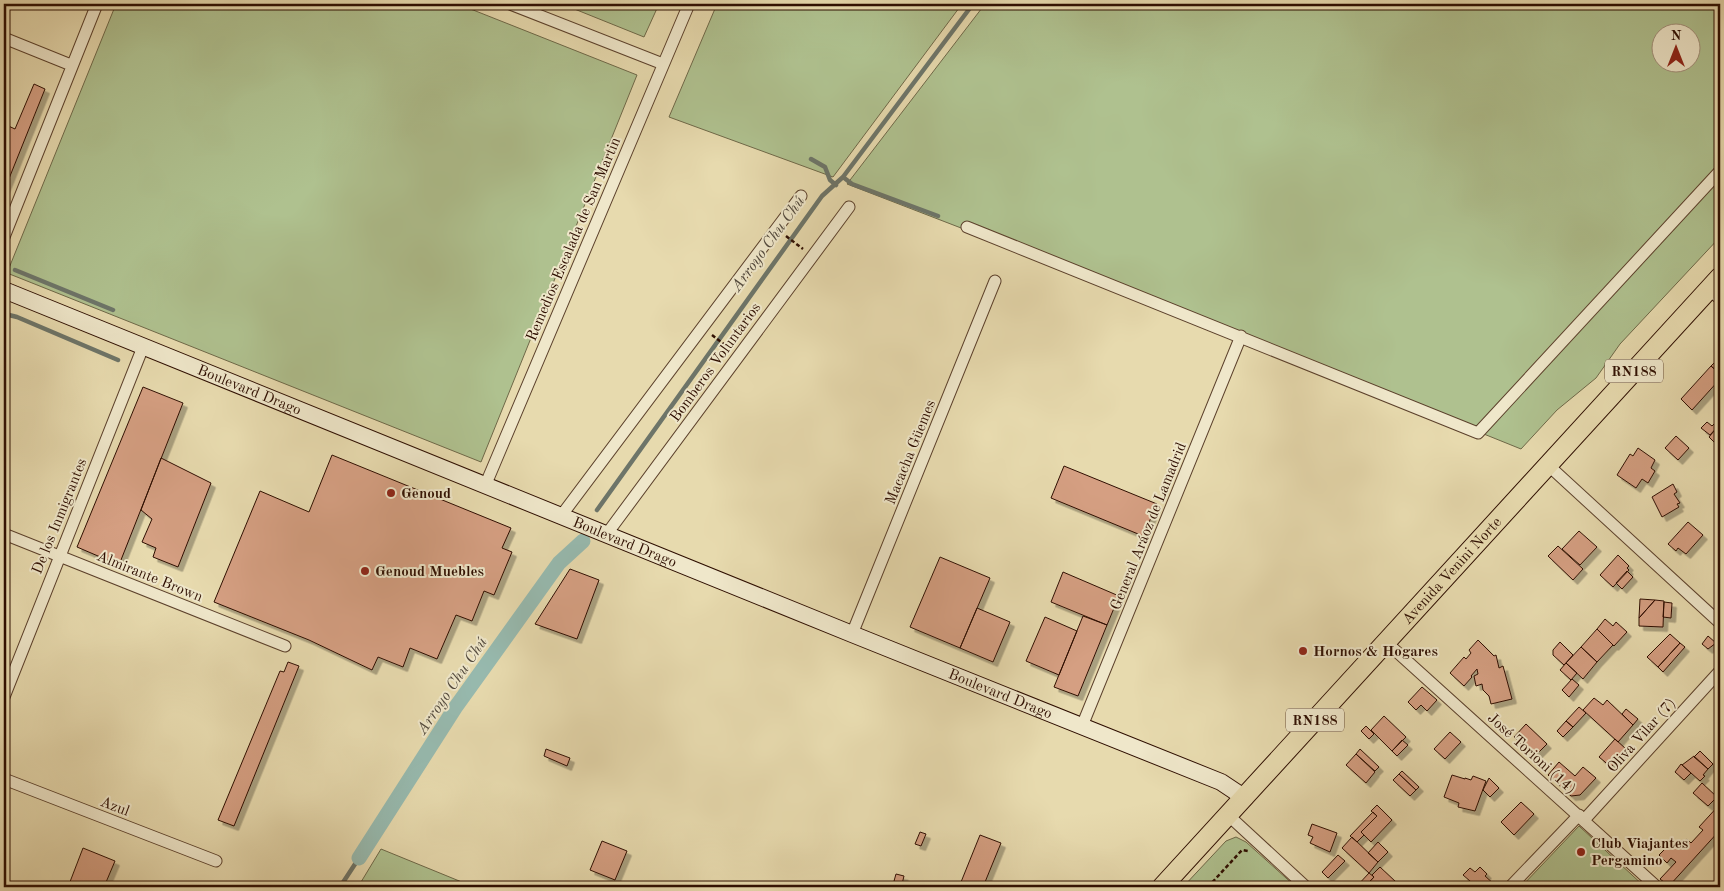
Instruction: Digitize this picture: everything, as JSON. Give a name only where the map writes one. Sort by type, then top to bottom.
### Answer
[{"type":"highway","name":"Avenida Venini Norte","points":[[1162,887],[1548,465],[1717,289]]},
{"type":"main road","name":"Boulevard Drago","points":[[4,290],[1221,782],[1244,798]]},
{"type":"street","points":[[4,237],[71,65],[97,4]]},
{"type":"street","points":[[510,4],[663,64]]},
{"type":"street","name":"Remedios Escalada de San Martin","points":[[485,486],[689,4]]},
{"type":"street","points":[[4,38],[71,65]]},
{"type":"street","points":[[967,227],[1478,433],[1720,171]]},
{"type":"street","name":"Bomberos Voluntarios","points":[[567,518],[801,196]]},
{"type":"street","name":"Bomberos Voluntarios","points":[[604,533],[849,207]]},
{"type":"street","name":"Macacha Güemes","points":[[852,634],[996,282]]},
{"type":"street","name":"General Aráoz de Lamadrid","points":[[1082,726],[1241,336]]},
{"type":"street","name":"De los Inmigrantes","points":[[4,697],[143,347]]},
{"type":"street","points":[[1548,465],[1720,623]]},
{"type":"street","name":"Almirante Brown","points":[[4,534],[285,646]]},
{"type":"street","name":"José Torioni (14)","points":[[1386,642],[1657,887]]},
{"type":"street","name":"Oliva Vilar (7)","points":[[1510,887],[1581,818],[1720,671]]},
{"type":"street","name":"Azul","points":[[4,779],[216,861]]},
{"type":"street","points":[[1228,816],[1306,887]]},
{"type":"path","points":[[784,235],[800,246]]},
{"type":"path","points":[[709,334],[725,345]]},
{"type":"path","points":[[1208,887],[1242,850],[1250,851],[1257,842]]},
{"type":"green space","points":[[116,4],[458,4],[637,75],[481,462],[7,273]]},
{"type":"green space","points":[[562,4],[659,4],[644,37]]},
{"type":"green space","points":[[717,4],[962,4],[833,177],[669,117]]},
{"type":"green space","points":[[985,4],[1720,4],[1720,237],[1620,344],[1596,378],[1557,410],[1521,449],[1241,336],[847,184]]},
{"type":"green space","name":"Club Viajantes Pergamino","points":[[1579,826],[1645,887],[1521,887]]},
{"type":"green space","points":[[1236,837],[1246,842],[1296,887],[1183,887],[1226,841]]},
{"type":"green space","points":[[381,849],[474,887],[358,887]]},
{"type":"building","points":[[34,84],[45,89],[4,191],[4,124],[15,129]]},
{"type":"building","points":[[1720,359],[1720,374],[1711,366]]},
{"type":"building","points":[[1711,366],[1720,374],[1720,379],[1692,410],[1681,399]]},
{"type":"building","points":[[143,387],[183,403],[119,565],[77,547]]},
{"type":"building","points":[[1719,419],[1720,424],[1710,435],[1701,428],[1707,422],[1712,426]]},
{"type":"building","points":[[1720,424],[1720,448],[1709,437]]},
{"type":"building","points":[[1676,436],[1689,448],[1678,460],[1665,448]]},
{"type":"building","points":[[1638,448],[1655,460],[1651,468],[1655,471],[1648,483],[1642,479],[1636,488],[1617,475],[1630,454],[1633,456]]},
{"type":"building","name":"Genoud Muebles","points":[[332,455],[511,528],[502,548],[512,552],[494,595],[484,591],[472,621],[456,615],[437,659],[410,648],[403,667],[378,657],[372,670],[309,640],[214,602],[260,491],[309,512]]},
{"type":"building","points":[[161,458],[211,483],[178,567],[153,557],[156,548],[142,542],[152,519],[141,510]]},
{"type":"building","points":[[1064,466],[1157,504],[1143,536],[1051,498]]},
{"type":"building","points":[[1673,484],[1677,492],[1674,494],[1680,503],[1677,504],[1679,507],[1662,517],[1652,497]]},
{"type":"building","points":[[1688,522],[1703,535],[1686,554],[1678,548],[1676,551],[1668,544]]},
{"type":"building","points":[[1579,531],[1597,547],[1580,565],[1562,549]]},
{"type":"building","points":[[1558,546],[1583,569],[1573,580],[1548,556]]},
{"type":"building","points":[[1618,555],[1629,566],[1627,568],[1629,570],[1613,587],[1600,575]]},
{"type":"building","points":[[940,557],[990,578],[960,648],[910,627]]},
{"type":"building","points":[[570,569],[599,580],[577,639],[535,624]]},
{"type":"building","points":[[1627,571],[1633,577],[1622,589],[1616,583]]},
{"type":"building","points":[[1063,572],[1119,596],[1107,625],[1051,602]]},
{"type":"building","points":[[1640,599],[1655,600],[1639,618]]},
{"type":"building","points":[[1655,600],[1664,601],[1663,627],[1639,626],[1639,618]]},
{"type":"building","points":[[1664,602],[1672,603],[1671,618],[1663,617]]},
{"type":"building","points":[[977,608],[1010,622],[993,662],[960,648]]},
{"type":"building","points":[[1083,616],[1107,625],[1078,696],[1054,687]]},
{"type":"building","points":[[1045,617],[1077,631],[1059,675],[1026,661]]},
{"type":"building","points":[[1605,619],[1613,626],[1616,622],[1627,632],[1614,646],[1597,629]]},
{"type":"building","points":[[1597,629],[1613,645],[1597,662],[1581,647]]},
{"type":"building","points":[[1670,634],[1680,643],[1658,667],[1647,657]]},
{"type":"building","points":[[1708,636],[1716,643],[1708,649],[1702,644]]},
{"type":"building","points":[[1478,640],[1494,656],[1496,655],[1499,668],[1503,666],[1512,699],[1491,704],[1489,696],[1483,690],[1482,684],[1476,686],[1474,676],[1478,674],[1477,669],[1464,686],[1450,673],[1464,657],[1466,659],[1471,653],[1469,650]]},
{"type":"building","points":[[1560,642],[1573,655],[1564,665],[1553,655],[1553,650]]},
{"type":"building","points":[[1680,643],[1685,647],[1663,672],[1658,667]]},
{"type":"building","points":[[1581,647],[1597,662],[1583,679],[1566,663]]},
{"type":"building","points":[[288,662],[299,666],[234,826],[218,820],[280,671],[284,672]]},
{"type":"building","points":[[1566,663],[1577,673],[1571,680],[1560,670]]},
{"type":"building","points":[[1572,679],[1579,685],[1569,697],[1562,690]]},
{"type":"building","points":[[1422,687],[1437,700],[1427,711],[1421,705],[1416,710],[1408,702]]},
{"type":"building","points":[[1594,698],[1603,705],[1607,700],[1633,725],[1618,742],[1583,710]]},
{"type":"building","points":[[1579,707],[1586,713],[1573,727],[1566,721]]},
{"type":"building","points":[[1626,709],[1638,719],[1633,725],[1622,714]]},
{"type":"building","points":[[1384,716],[1406,737],[1392,751],[1371,730]]},
{"type":"building","points":[[1566,721],[1573,727],[1563,737],[1557,731]]},
{"type":"building","points":[[1526,724],[1547,744],[1534,757],[1514,737]]},
{"type":"building","points":[[1366,726],[1374,734],[1369,739],[1361,731]]},
{"type":"building","points":[[1450,732],[1461,742],[1445,759],[1434,749]]},
{"type":"building","points":[[1615,739],[1626,749],[1611,767],[1599,757]]},
{"type":"building","points":[[1402,740],[1408,745],[1397,756],[1392,751]]},
{"type":"building","points":[[546,749],[570,758],[567,766],[544,756]]},
{"type":"building","points":[[1360,749],[1379,767],[1375,771],[1356,754]]},
{"type":"building","points":[[1700,751],[1713,764],[1708,769],[1694,757]]},
{"type":"building","points":[[1356,754],[1375,772],[1366,783],[1346,765]]},
{"type":"building","points":[[1694,756],[1708,769],[1700,781],[1682,765]]},
{"type":"building","points":[[1559,762],[1575,776],[1583,767],[1596,778],[1580,795],[1571,796],[1548,775]]},
{"type":"building","points":[[1681,764],[1691,773],[1684,780],[1675,772]]},
{"type":"building","points":[[1402,771],[1419,787],[1416,790],[1399,774]]},
{"type":"building","points":[[1399,774],[1416,790],[1410,796],[1393,780]]},
{"type":"building","points":[[1452,775],[1471,780],[1473,776],[1486,781],[1475,811],[1458,807],[1459,803],[1444,797]]},
{"type":"building","points":[[1489,778],[1499,788],[1490,797],[1483,790]]},
{"type":"building","points":[[1702,783],[1717,797],[1708,806],[1693,793]]},
{"type":"building","points":[[1521,802],[1534,814],[1514,835],[1501,822]]},
{"type":"building","points":[[1720,804],[1720,830],[1669,886],[1660,879],[1676,862],[1671,858],[1667,863],[1659,855],[1673,841],[1679,846],[1687,839],[1691,843],[1703,830],[1699,827]]},
{"type":"building","points":[[1377,805],[1392,820],[1371,842],[1361,832],[1377,816],[1371,811]]},
{"type":"building","points":[[1373,812],[1377,816],[1361,832],[1364,835],[1357,842],[1350,836]]},
{"type":"building","points":[[1312,824],[1337,833],[1330,852],[1310,843],[1313,837],[1308,835]]},
{"type":"building","points":[[920,832],[926,834],[921,846],[915,844]]},
{"type":"building","points":[[980,835],[1001,843],[983,887],[959,887]]},
{"type":"building","points":[[1352,837],[1378,862],[1369,873],[1342,848]]},
{"type":"building","points":[[602,841],[627,851],[615,880],[590,870]]},
{"type":"building","points":[[1378,842],[1388,852],[1378,862],[1368,853]]},
{"type":"building","points":[[83,848],[115,861],[104,887],[68,887]]},
{"type":"building","points":[[1338,855],[1345,861],[1328,878],[1322,872]]},
{"type":"building","points":[[1380,867],[1396,882],[1390,887],[1365,887],[1374,877],[1372,875]]},
{"type":"building","points":[[1480,867],[1487,874],[1485,876],[1495,885],[1494,887],[1477,887],[1463,875],[1470,868],[1475,872]]},
{"type":"building","points":[[1369,873],[1374,877],[1364,887],[1356,887]]},
{"type":"building","points":[[896,874],[904,876],[902,884],[894,881]]},
{"type":"waterway","name":"Arroyo Chu Chú","points":[[597,510],[822,196],[843,177],[973,4]]},
{"type":"waterway","points":[[811,159],[825,167],[830,180],[836,185]]},
{"type":"waterway","points":[[843,177],[852,184],[938,216]]},
{"type":"waterway","points":[[15,270],[113,310]]},
{"type":"waterway","points":[[4,317],[9,315],[17,317],[118,360]]},
{"type":"waterway","name":"Arroyo Chu Chú","points":[[359,858],[455,708],[559,563],[583,541]]},
{"type":"waterway","points":[[340,887],[359,858]]},
{"type":"place","name":"Genoud","points":[[391,493]]},
{"type":"place","name":"Genoud Muebles","points":[[365,571]]},
{"type":"place","name":"Hornos & Hogares","points":[[1303,651]]},
{"type":"place","name":"Club Viajantes Pergamino","points":[[1581,852]]}]
